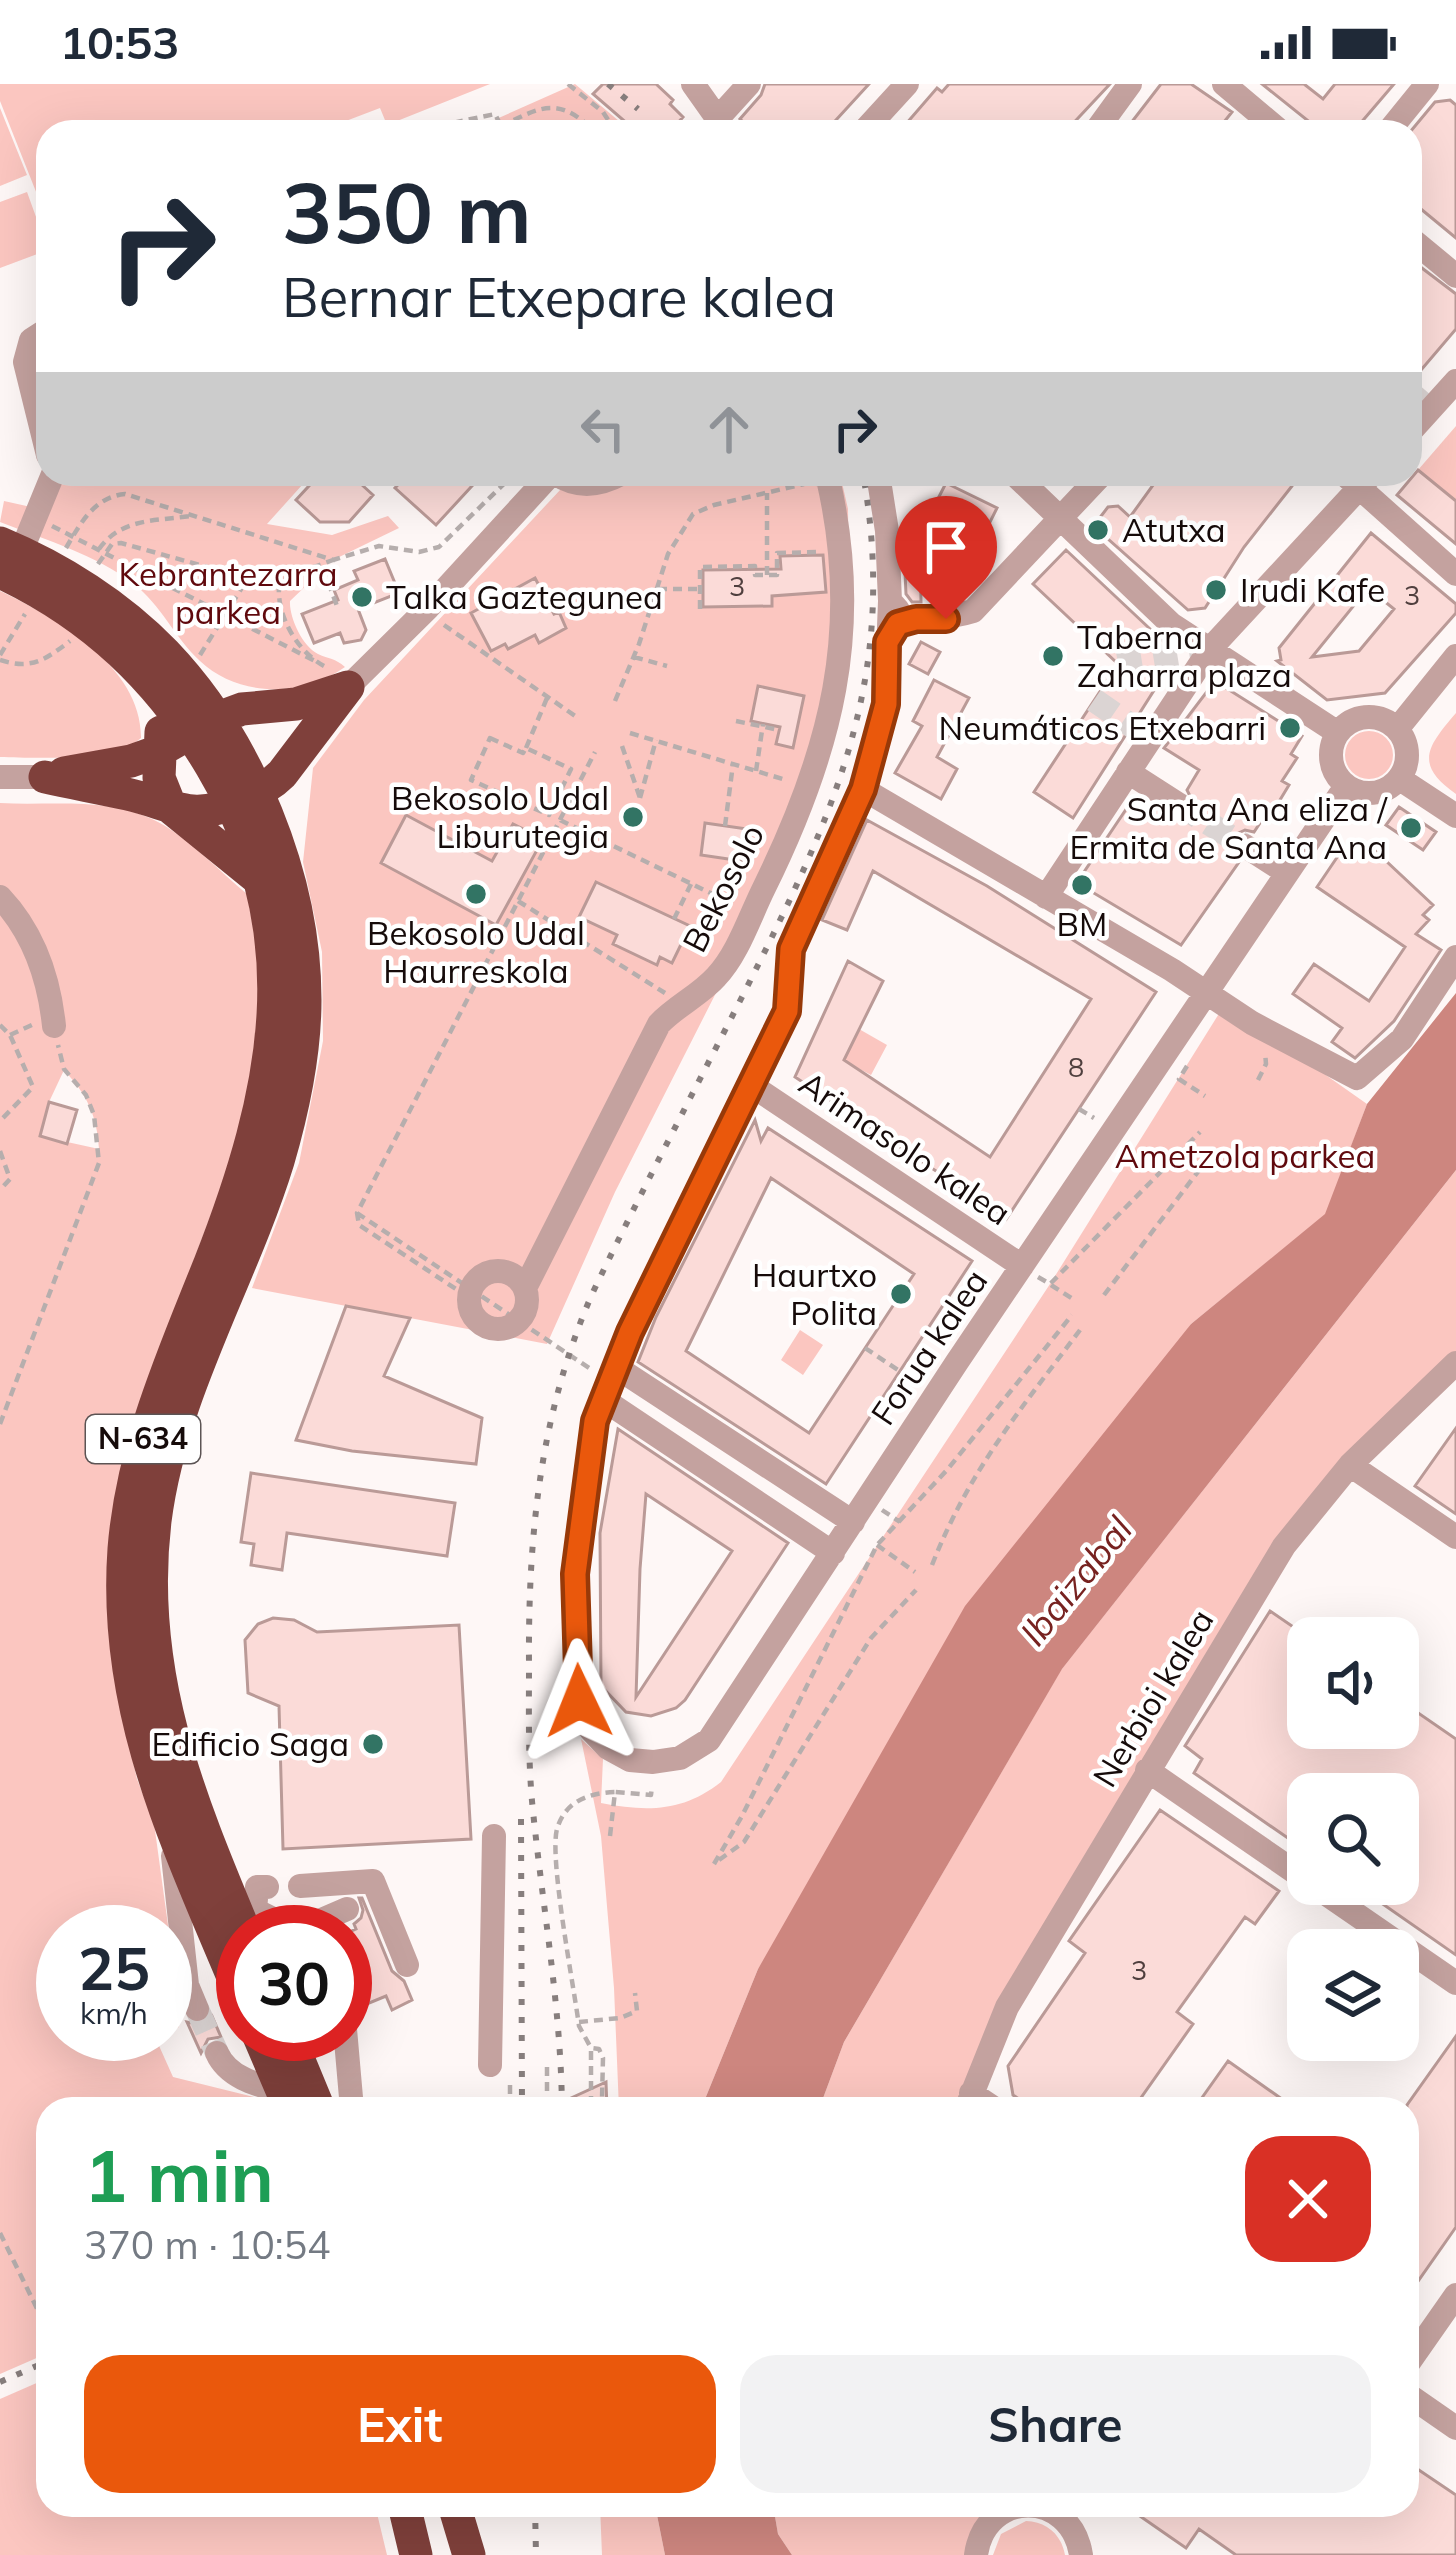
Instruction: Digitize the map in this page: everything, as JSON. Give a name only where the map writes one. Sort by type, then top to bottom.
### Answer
[{"type":"highway","name":"N-634","points":[[7,556],[116,645],[203,726],[244,799],[270,872],[294,906],[305,998],[297,1073],[268,1191],[167,1457],[150,1592],[158,1681],[181,1771],[248,1905]]},
{"type":"highway","name":"N-634","points":[[7,556],[84,587],[194,674],[203,726]]},
{"type":"highway","points":[[143,673],[159,710],[159,778],[171,808],[270,872],[293,759],[290,730],[269,707],[194,674]]},
{"type":"highway","points":[[45,777],[131,761],[242,709],[296,704],[343,680]]},
{"type":"highway","points":[[45,777],[202,814],[272,784],[343,680]]},
{"type":"highway","name":"N-634","points":[[216,1935],[150,1775],[130,1685],[122,1593],[127,1514],[140,1450],[241,1181],[261,1108],[276,998],[267,912],[270,872]]},
{"type":"highway","points":[[269,2061],[284,2097]]},
{"type":"highway","points":[[299,2061],[314,2097]]},
{"type":"highway","points":[[407,2517],[416,2555]]},
{"type":"highway","points":[[437,2517],[445,2555]]},
{"type":"highway","points":[[458,2517],[469,2555]]},
{"type":"street","points":[[693,84],[720,120]]},
{"type":"street","points":[[726,120],[749,84]]},
{"type":"street","points":[[873,120],[907,84]]},
{"type":"street","points":[[1103,120],[1130,84]]},
{"type":"street","points":[[1224,84],[1267,120]]},
{"type":"street","points":[[1398,120],[1427,84]]},
{"type":"street","points":[[1422,248],[1456,275]]},
{"type":"street","points":[[36,337],[26,362],[36,404]]},
{"type":"street","points":[[1422,419],[1456,381]]},
{"type":"street","points":[[7,556],[36,518],[48,486]]},
{"type":"street","points":[[343,680],[428,608],[543,486]]},
{"type":"street","name":"Bekosolo","points":[[525,1288],[659,1024],[716,977],[785,845],[807,787],[838,685],[843,618],[838,534],[826,486]]},
{"type":"street","points":[[653,1762],[630,1760],[608,1748],[591,1730],[579,1701],[575,1574],[595,1421],[616,1367],[787,1011],[791,949],[863,789],[886,704],[890,601],[880,486]]},
{"type":"street","points":[[1028,486],[1171,624],[1337,733]]},
{"type":"street","points":[[887,642],[898,624],[973,611],[1090,486]]},
{"type":"street","points":[[1046,897],[1210,649],[1352,486]]},
{"type":"street","points":[[1367,486],[1456,574]]},
{"type":"street","points":[[890,601],[916,619]]},
{"type":"street","points":[[1398,728],[1456,656]]},
{"type":"street","points":[[1374,716],[1398,728],[1408,753],[1400,779],[1369,794],[1346,786],[1332,767],[1330,755],[1337,733],[1360,717],[1374,716]]},
{"type":"street","points":[[1128,772],[1178,804]]},
{"type":"street","points":[[0,777],[45,777]]},
{"type":"street","points":[[1400,779],[1456,816]]},
{"type":"street","name":"Forua kalea","points":[[653,1762],[680,1758],[709,1741],[1346,786]]},
{"type":"street","points":[[863,789],[1208,991],[1252,1023],[1357,1078],[1402,1039],[1456,957]]},
{"type":"street","points":[[1245,846],[1287,873]]},
{"type":"street","points":[[0,897],[26,929],[43,968],[54,1026]]},
{"type":"street","name":"Arimasolo kalea","points":[[751,1084],[1022,1266]]},
{"type":"street","points":[[496,1270],[510,1273],[525,1288],[528,1299],[521,1319],[502,1330],[481,1325],[473,1317],[468,1298],[475,1281],[496,1270]]},
{"type":"street","name":"Nerbioi kalea","points":[[971,2097],[1007,2007],[1284,1546],[1350,1465],[1456,1363]]},
{"type":"street","points":[[616,1367],[853,1522]]},
{"type":"street","points":[[604,1400],[833,1552]]},
{"type":"street","points":[[1350,1465],[1456,1537]]},
{"type":"street","points":[[1147,1770],[1287,1867]]},
{"type":"street","points":[[168,1818],[187,1985],[197,2009]]},
{"type":"street","points":[[490,2065],[494,1836]]},
{"type":"street","points":[[300,1886],[373,1881],[357,1905]]},
{"type":"street","points":[[330,1884],[355,1905]]},
{"type":"street","points":[[1342,1905],[1456,1983]]},
{"type":"street","points":[[372,1925],[407,1965]]},
{"type":"street","points":[[220,2061],[278,2097]]},
{"type":"street","points":[[348,2061],[351,2097]]},
{"type":"street","points":[[1419,2348],[1456,2295]]},
{"type":"street","points":[[1419,2402],[1456,2428]]},
{"type":"street","points":[[976,2555],[982,2534],[995,2517]]},
{"type":"street","points":[[1059,2517],[1074,2531],[1081,2555]]},
{"type":"path","points":[[568,84],[608,120]]},
{"type":"path","points":[[516,120],[554,105],[568,107],[582,120]]},
{"type":"path","points":[[467,120],[495,114],[498,120]]},
{"type":"path","points":[[279,587],[287,578],[380,546],[419,551],[439,547],[502,486]]},
{"type":"path","points":[[615,701],[668,554],[693,514],[790,486]]},
{"type":"path","points":[[766,575],[767,493]]},
{"type":"path","points":[[83,520],[102,501],[125,494],[333,560]]},
{"type":"path","points":[[112,576],[97,566],[108,536],[130,524],[196,515]]},
{"type":"path","points":[[36,518],[315,661]]},
{"type":"path","points":[[102,550],[121,543],[279,587]]},
{"type":"path","points":[[700,609],[700,567],[755,566],[755,575],[777,575],[777,553],[821,552]]},
{"type":"path","points":[[333,560],[328,582],[337,606]]},
{"type":"path","points":[[194,674],[248,578]]},
{"type":"path","points":[[279,587],[283,614],[303,651],[343,680]]},
{"type":"path","points":[[656,589],[700,589]]},
{"type":"path","points":[[445,624],[479,653],[578,718]]},
{"type":"path","points":[[0,660],[17,666],[37,665],[75,637]]},
{"type":"path","points":[[634,657],[667,666]]},
{"type":"path","points":[[526,748],[571,769],[549,815],[471,780],[490,738],[523,753],[548,697]]},
{"type":"path","points":[[736,721],[779,730]]},
{"type":"path","points":[[756,771],[763,725]]},
{"type":"path","points":[[630,733],[807,787]]},
{"type":"path","points":[[622,746],[640,798],[656,740]]},
{"type":"path","points":[[468,1298],[359,1225],[357,1213],[595,752]]},
{"type":"path","points":[[725,826],[733,764]]},
{"type":"path","points":[[555,802],[566,808]]},
{"type":"path","points":[[560,820],[752,913]]},
{"type":"path","points":[[674,919],[692,884]]},
{"type":"path","points":[[518,901],[680,1003]]},
{"type":"path","points":[[0,1025],[10,1035],[33,1087],[0,1121]]},
{"type":"path","points":[[0,1424],[99,1162],[94,1115],[86,1095],[64,1069]]},
{"type":"path","points":[[1179,1078],[1205,1096]]},
{"type":"path","points":[[1050,1284],[1200,1132]]},
{"type":"path","points":[[0,1151],[10,1179],[0,1190]]},
{"type":"path","points":[[1104,1295],[1214,1152]]},
{"type":"path","points":[[1022,1266],[1076,1301]]},
{"type":"path","points":[[916,1590],[871,1638],[744,1842],[714,1864],[877,1546],[947,1470],[1072,1315]]},
{"type":"path","points":[[932,1565],[955,1508],[991,1448],[1080,1330]]},
{"type":"path","points":[[865,1348],[900,1371]]},
{"type":"path","points":[[877,1546],[915,1572]]},
{"type":"path","points":[[591,2097],[591,2048],[579,2022],[557,1861],[557,1829],[574,1802],[591,1792],[652,1795],[653,1762]]},
{"type":"path","points":[[610,1836],[615,1792]]},
{"type":"path","points":[[579,2022],[638,2011],[635,1993]]},
{"type":"path","points":[[591,2048],[599,2049],[603,2058],[602,2097]]},
{"type":"path","points":[[547,2067],[547,2097]]},
{"type":"path","points":[[510,2085],[510,2097]]},
{"type":"path","points":[[0,2233],[36,2306]]},
{"type":"green space","points":[[0,84],[490,84],[400,120],[385,120],[380,108],[348,120],[36,120],[36,192],[0,101]]},
{"type":"green space","points":[[575,84],[618,120],[494,120]]},
{"type":"green space","points":[[0,108],[27,175],[0,186]]},
{"type":"green space","points":[[27,192],[36,217],[36,254],[0,268],[0,202]]},
{"type":"green space","name":"Kebrantezarra parkea","points":[[36,342],[36,430],[20,364]]},
{"type":"green space","points":[[1456,426],[1456,501],[1422,473],[1422,465]]},
{"type":"green space","name":"Kebrantezarra parkea","points":[[39,486],[301,486],[267,524],[332,535],[388,516],[399,528],[333,560],[290,601],[294,623],[307,645],[345,667],[311,684],[272,689],[233,682],[200,661],[152,602],[119,573],[0,522],[4,501],[31,507]]},
{"type":"green space","points":[[564,486],[843,486],[848,509],[850,664],[824,759],[789,849],[615,1192],[547,1344],[252,1288],[299,1163],[323,1041],[322,952],[303,862],[313,768],[364,700]]},
{"type":"green space","points":[[0,591],[70,631],[112,667],[138,712],[141,738],[94,755],[0,757]]},
{"type":"green space","points":[[1456,713],[1456,794],[1434,773],[1429,755]]},
{"type":"green space","points":[[1369,731],[1386,738],[1393,755],[1386,772],[1369,779],[1352,772],[1345,755],[1352,738]]},
{"type":"green space","points":[[0,803],[120,808],[170,829],[247,894],[259,959],[260,1034],[237,1146],[145,1389],[126,1446],[113,1512],[107,1593],[116,1687],[137,1779],[154,1823],[165,1905],[36,1905],[36,2061],[166,2061],[173,2077],[254,2097],[36,2097],[36,2358],[0,2374]],"holes":[[[64,1070],[93,1116],[99,1149],[40,1136]]]},
{"type":"green space","name":"Ametzola parkea","points":[[1225,1004],[1367,1104],[1326,1214],[1191,1324],[758,1969],[706,2097],[619,2097],[601,1836],[581,1739],[603,1759],[601,1803],[664,1807],[693,1799],[721,1782],[1050,1284]]},
{"type":"green space","points":[[859,1029],[887,1045],[871,1075],[842,1060]]},
{"type":"green space","points":[[1456,1170],[1456,1363],[1350,1465],[1147,1770],[972,2097],[823,2097],[844,2042],[1061,1670]]},
{"type":"green space","points":[[800,1330],[823,1345],[803,1375],[781,1360]]},
{"type":"green space","points":[[36,2383],[36,2517],[378,2517],[387,2555],[0,2555],[0,2399]]},
{"type":"green space","points":[[600,2517],[657,2517],[665,2555],[602,2555]]},
{"type":"green space","points":[[775,2517],[996,2517],[977,2555],[792,2555],[778,2534]]},
{"type":"green space","points":[[1026,2521],[1052,2531],[1065,2555],[993,2555],[1001,2534]]},
{"type":"water","name":"Ibaizabal","points":[[1456,993],[1456,1170],[1062,1669],[844,2042],[823,2097],[706,2097],[758,1969],[965,1606],[1191,1324],[1325,1214],[1367,1104]]},
{"type":"water","points":[[657,2517],[775,2517],[778,2534],[792,2555],[665,2555]]},
{"type":"building","points":[[603,84],[656,84],[683,117],[623,120],[593,94]]},
{"type":"building","points":[[765,84],[869,84],[836,120],[741,120]]},
{"type":"building","points":[[949,84],[1110,84],[1076,120],[909,120],[937,88],[942,92]]},
{"type":"building","points":[[1161,84],[1191,84],[1232,112],[1226,120],[1133,120]]},
{"type":"building","points":[[1262,84],[1304,84],[1323,99],[1335,84],[1394,84],[1363,120],[1307,120]]},
{"type":"building","points":[[1450,100],[1456,105],[1456,238],[1422,210],[1420,120],[1435,102]]},
{"type":"building","points":[[1422,268],[1456,294],[1456,329],[1422,369]]},
{"type":"building","points":[[1422,473],[1456,501],[1456,544],[1397,495],[1405,486],[1422,486]]},
{"type":"building","points":[[309,486],[363,486],[373,495],[349,522],[320,522],[296,500]]},
{"type":"building","points":[[397,486],[472,486],[436,525]]},
{"type":"building","points":[[944,486],[997,508],[976,550],[925,524]]},
{"type":"building","points":[[1152,486],[1292,486],[1244,547],[1205,608],[1188,610],[1098,530],[1098,520],[1108,507],[1118,506],[1130,517]]},
{"type":"building","points":[[1371,533],[1456,604],[1456,613],[1385,693],[1327,700],[1277,661],[1281,660],[1279,648]],"holes":[[[1368,588],[1394,609],[1359,651],[1312,657]]]},
{"type":"building","points":[[920,534],[921,602],[912,602],[906,594],[904,550],[912,549]]},
{"type":"building","points":[[1066,550],[1165,643],[1172,662],[1073,818],[1034,792],[1118,664],[1033,584]]},
{"type":"building","points":[[823,555],[826,592],[772,596],[772,606],[703,607],[703,570],[781,569],[780,556]]},
{"type":"building","name":"Talka Gaztegunea","points":[[385,559],[399,593],[358,609],[366,630],[361,640],[344,643],[340,633],[314,643],[302,614],[338,600],[334,590],[358,580],[354,571]]},
{"type":"building","points":[[535,578],[566,628],[539,643],[535,635],[508,649],[505,644],[491,651],[471,613]]},
{"type":"building","points":[[921,642],[940,652],[928,674],[909,664]]},
{"type":"building","points":[[934,680],[969,698],[937,757],[957,769],[941,799],[895,773],[922,726],[913,721]]},
{"type":"building","points":[[1215,681],[1302,736],[1291,754],[1297,758],[1282,781],[1289,785],[1266,823],[1262,820],[1254,832],[1232,836],[1230,852],[1239,862],[1181,945],[1082,886],[1082,875],[1135,796],[1176,820],[1191,814],[1194,804],[1187,790],[1199,770],[1164,748]]},
{"type":"building","points":[[758,686],[804,696],[793,748],[776,744],[780,727],[751,721]]},
{"type":"building","name":"Santa Ana eliza / Ermita de Santa Ana","points":[[1399,807],[1436,832],[1423,850],[1386,825]]},
{"type":"building","name":"Bekosolo Udal Haurreskola","points":[[406,815],[492,861],[513,824],[543,839],[496,925],[381,863]]},
{"type":"building","points":[[867,820],[987,886],[1156,992],[1007,1218],[1005,1211],[1002,1215],[795,1077],[848,961],[883,981],[844,1060],[990,1157],[1091,999],[873,871],[847,930],[822,920]]},
{"type":"building","points":[[705,823],[747,829],[742,861],[701,855]]},
{"type":"building","points":[[1359,840],[1433,905],[1423,915],[1429,920],[1416,934],[1441,950],[1394,1021],[1355,1058],[1332,1042],[1342,1028],[1293,994],[1314,964],[1369,1001],[1405,947],[1317,887],[1340,853],[1347,858]]},
{"type":"building","points":[[596,882],[690,926],[672,963],[660,957],[657,965],[613,944],[617,935],[579,917]]},
{"type":"building","points":[[49,1102],[77,1110],[67,1144],[40,1136]]},
{"type":"building","points":[[755,1120],[761,1141],[768,1128],[972,1261],[826,1484],[638,1362]],"holes":[[[771,1178],[914,1274],[809,1433],[686,1351]]]},
{"type":"building","points":[[346,1306],[410,1318],[384,1376],[482,1418],[476,1464],[296,1440]]},
{"type":"building","points":[[1456,1428],[1456,1514],[1415,1486]]},
{"type":"building","points":[[618,1429],[788,1543],[676,1708],[651,1716],[626,1712],[601,1686],[600,1533]],"holes":[[[646,1494],[732,1551],[636,1697]]]},
{"type":"building","points":[[251,1473],[455,1503],[447,1556],[287,1533],[282,1570],[251,1565],[254,1544],[241,1542]]},
{"type":"building","points":[[1270,1611],[1287,1623],[1287,1749],[1419,1749],[1419,1713],[1456,1739],[1456,1955],[1384,1905],[1419,1905],[1419,1773],[1287,1773],[1287,1837],[1194,1773],[1202,1759],[1185,1746]]},
{"type":"building","name":"Edificio Saga","points":[[273,1618],[294,1620],[317,1632],[459,1625],[471,1839],[283,1849],[279,1706],[248,1693],[245,1640],[258,1624]]},
{"type":"building","points":[[1160,1810],[1279,1891],[1255,1924],[1245,1917],[1177,2012],[1193,2024],[1141,2097],[1013,2095],[1008,2066],[1085,1953],[1069,1941]]},
{"type":"building","points":[[372,1922],[392,1971],[404,1981],[412,2000],[392,2010],[386,1996],[372,2002]]},
{"type":"building","points":[[212,2016],[216,2038],[208,2039],[201,2053],[192,2023],[202,2025]]},
{"type":"building","points":[[1456,2036],[1456,2227],[1419,2280],[1419,2097],[1413,2097]]},
{"type":"building","points":[[1228,2061],[1279,2097],[1202,2097]]},
{"type":"building","points":[[606,2082],[607,2097],[573,2097]]},
{"type":"building","points":[[1419,2470],[1456,2495],[1456,2555],[1236,2555],[1199,2529],[1186,2548],[1141,2517],[1419,2517]]},
{"type":"tunnel","points":[[1422,403],[1430,410]]},
{"type":"tunnel","points":[[1118,664],[1210,649]]},
{"type":"tunnel","points":[[1094,700],[1151,739]]},
{"type":"tunnel","points":[[1178,804],[1245,846]]},
{"type":"tunnel","points":[[197,2009],[216,2051]]},
{"type":"railway","points":[[608,84],[638,109]]},
{"type":"railway","points":[[561,2097],[529,1750],[531,1569],[549,1428],[593,1292],[804,869],[850,746],[872,617],[872,548],[864,486]]},
{"type":"railway","points":[[521,1819],[522,2097]]},
{"type":"railway","points":[[0,2382],[36,2366]]},
{"type":"railway","points":[[535,2517],[536,2555]]},
{"type":"place","name":"Atutxa","points":[[1098,530]]},
{"type":"place","name":"Irudi Kafe","points":[[1216,590]]},
{"type":"place","name":"Talka Gaztegunea","points":[[362,597]]},
{"type":"place","name":"Taberna Zaharra plaza","points":[[1053,656]]},
{"type":"place","name":"Neumáticos Etxebarri","points":[[1290,728]]},
{"type":"place","name":"Bekosolo Udal Liburutegia","points":[[633,817]]},
{"type":"place","name":"Santa Ana eliza / Ermita de Santa Ana","points":[[1411,828]]},
{"type":"place","name":"BM","points":[[1082,885]]},
{"type":"place","name":"Bekosolo Udal Haurreskola","points":[[476,894]]},
{"type":"place","name":"Haurtxo Polita","points":[[901,1294]]},
{"type":"place","name":"Edificio Saga","points":[[373,1744]]},
{"type":"route","points":[[579,1701],[575,1574],[595,1421],[630,1332],[787,1011],[791,949],[863,789],[886,704],[887,642],[898,624],[946,619]]}]
